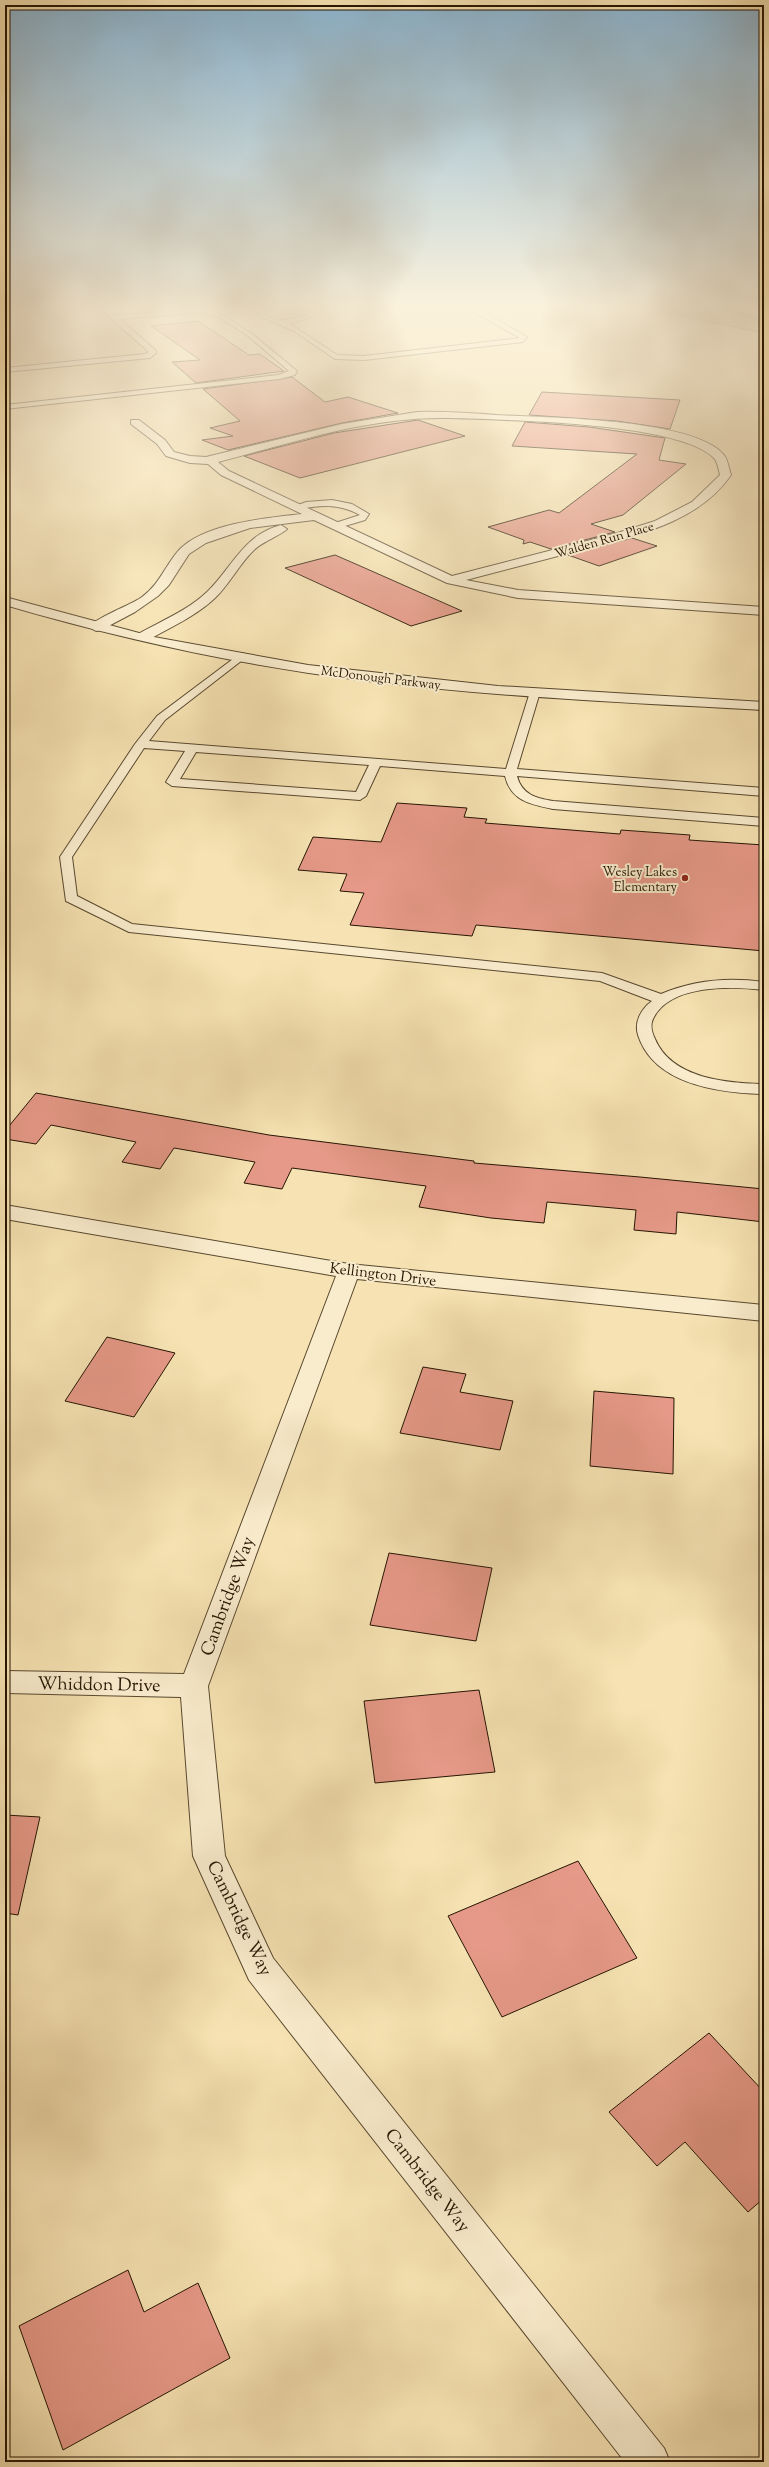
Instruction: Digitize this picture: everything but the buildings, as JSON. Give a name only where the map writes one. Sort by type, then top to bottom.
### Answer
[{"type":"street","points":[[136,423],[161,442],[170,454],[190,459],[210,460],[225,473],[451,580],[486,589],[518,594],[764,611]]},
{"type":"street","name":"Walden Run Place","points":[[210,460],[369,423]]},
{"type":"street","name":"Walden Run Place","points":[[451,580],[526,561],[656,524],[691,506],[713,490],[726,475],[724,464],[715,454],[693,442],[634,427],[604,423]]},
{"type":"street","points":[[143,637],[206,600],[249,546],[270,533],[298,524],[316,516]]},
{"type":"street","points":[[96,627],[147,599],[161,586],[183,554],[191,546],[215,535],[252,526],[316,516]]},
{"type":"street","points":[[252,526],[270,533]]},
{"type":"street","name":"McDonough Parkway","points":[[5,601],[96,627],[241,656],[338,673],[409,682],[535,692],[764,706]]},
{"type":"street","name":"Kellington Drive","points":[[5,1212],[350,1271],[764,1313]]},
{"type":"street","name":"Cambridge Way","points":[[350,1271],[194,1686],[209,1856],[262,1969],[650,2462]]},
{"type":"street","name":"Whiddon Drive","points":[[5,1682],[194,1686]]},
{"type":"lane","points":[[296,507],[317,502],[340,503],[355,507],[365,514],[362,518],[335,526]]},
{"type":"lane","points":[[241,656],[161,718],[141,744],[66,857],[71,898],[129,928],[602,977],[663,1000]]},
{"type":"lane","points":[[535,692],[510,774],[513,788],[521,795],[553,805],[764,822]]},
{"type":"lane","points":[[141,744],[510,774],[764,792]]},
{"type":"lane","points":[[192,749],[172,782],[360,796],[376,762]]},
{"type":"lane","points":[[764,986],[730,983],[700,986],[675,993],[656,1005],[645,1020],[645,1037],[656,1055],[677,1071],[706,1083],[740,1089],[764,1089]]},
{"type":"place","name":"Wesley Lakes Elementary","points":[[685,878]]}]
